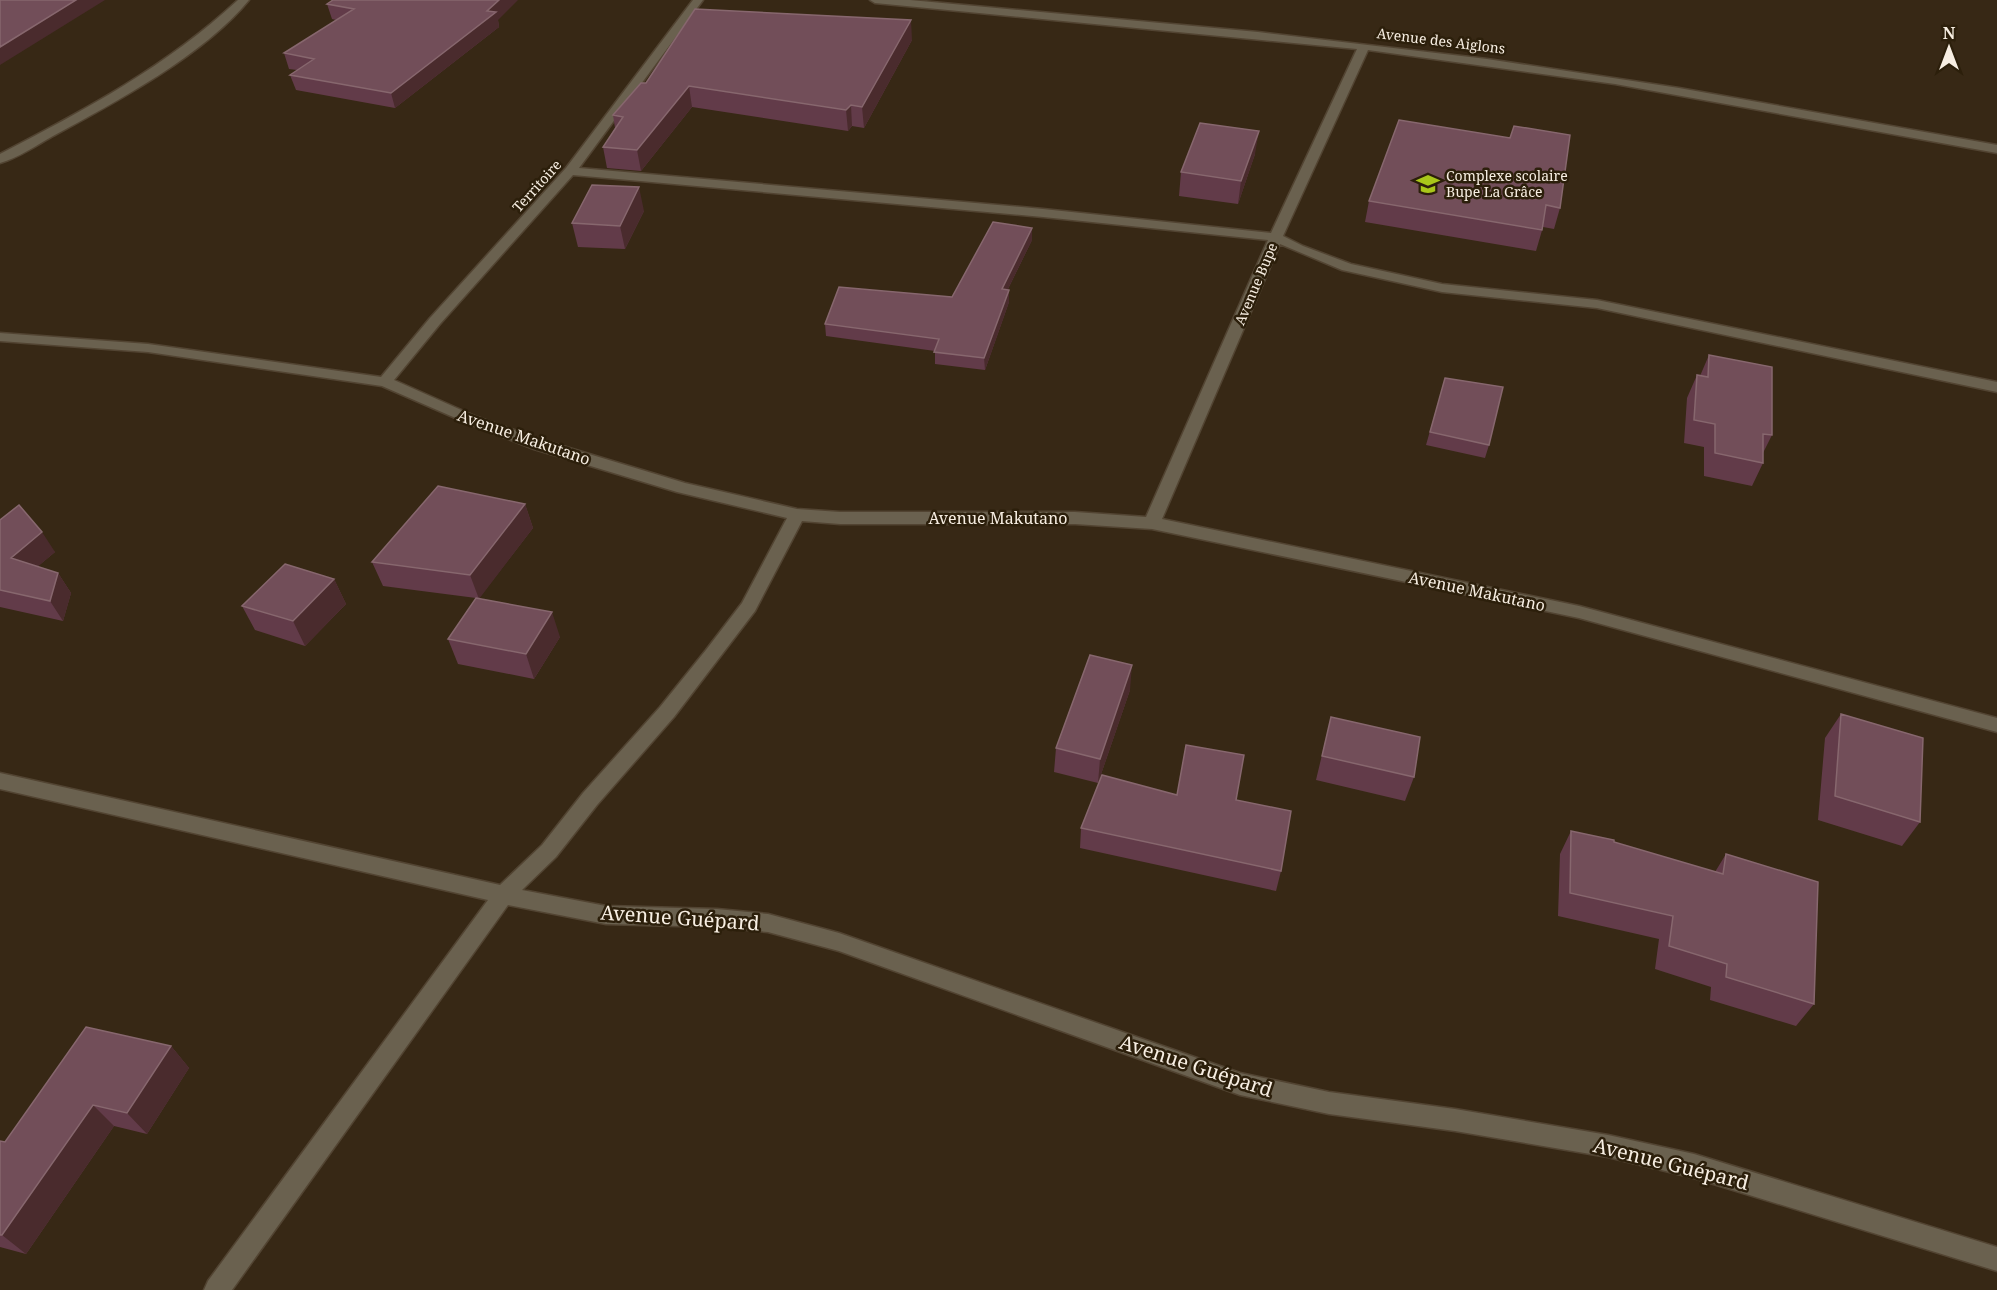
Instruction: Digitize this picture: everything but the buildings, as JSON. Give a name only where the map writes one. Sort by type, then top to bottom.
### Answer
[{"type":"street","points":[[0,159],[150,77],[196,45],[244,0]]},
{"type":"street","name":"Territoire","points":[[385,382],[435,321],[570,171],[698,0]]},
{"type":"street","name":"Avenue des Aiglons","points":[[875,0],[1364,46],[1649,86],[1997,149]]},
{"type":"street","name":"Avenue Bupe","points":[[1152,523],[1276,237],[1364,46]]},
{"type":"street","points":[[570,171],[1043,213],[1276,237],[1298,249],[1347,267],[1442,288],[1597,304],[1997,387]]},
{"type":"street","name":"Avenue Makutano","points":[[0,337],[148,348],[385,382],[472,420],[540,446],[683,488],[797,515],[840,518],[1075,518],[1152,523],[1579,612],[1997,725]]},
{"type":"street","points":[[217,1290],[503,896],[549,851],[590,799],[667,712],[749,607],[797,515]]},
{"type":"street","name":"Avenue Guépard","points":[[0,781],[503,896],[606,915],[717,918],[768,923],[839,942],[1240,1084],[1329,1103],[1455,1120],[1629,1151],[1694,1166],[1997,1259]]},
{"type":"place","name":"Complexe scolaire Bupe La Grâce","points":[[1428,184]]}]
